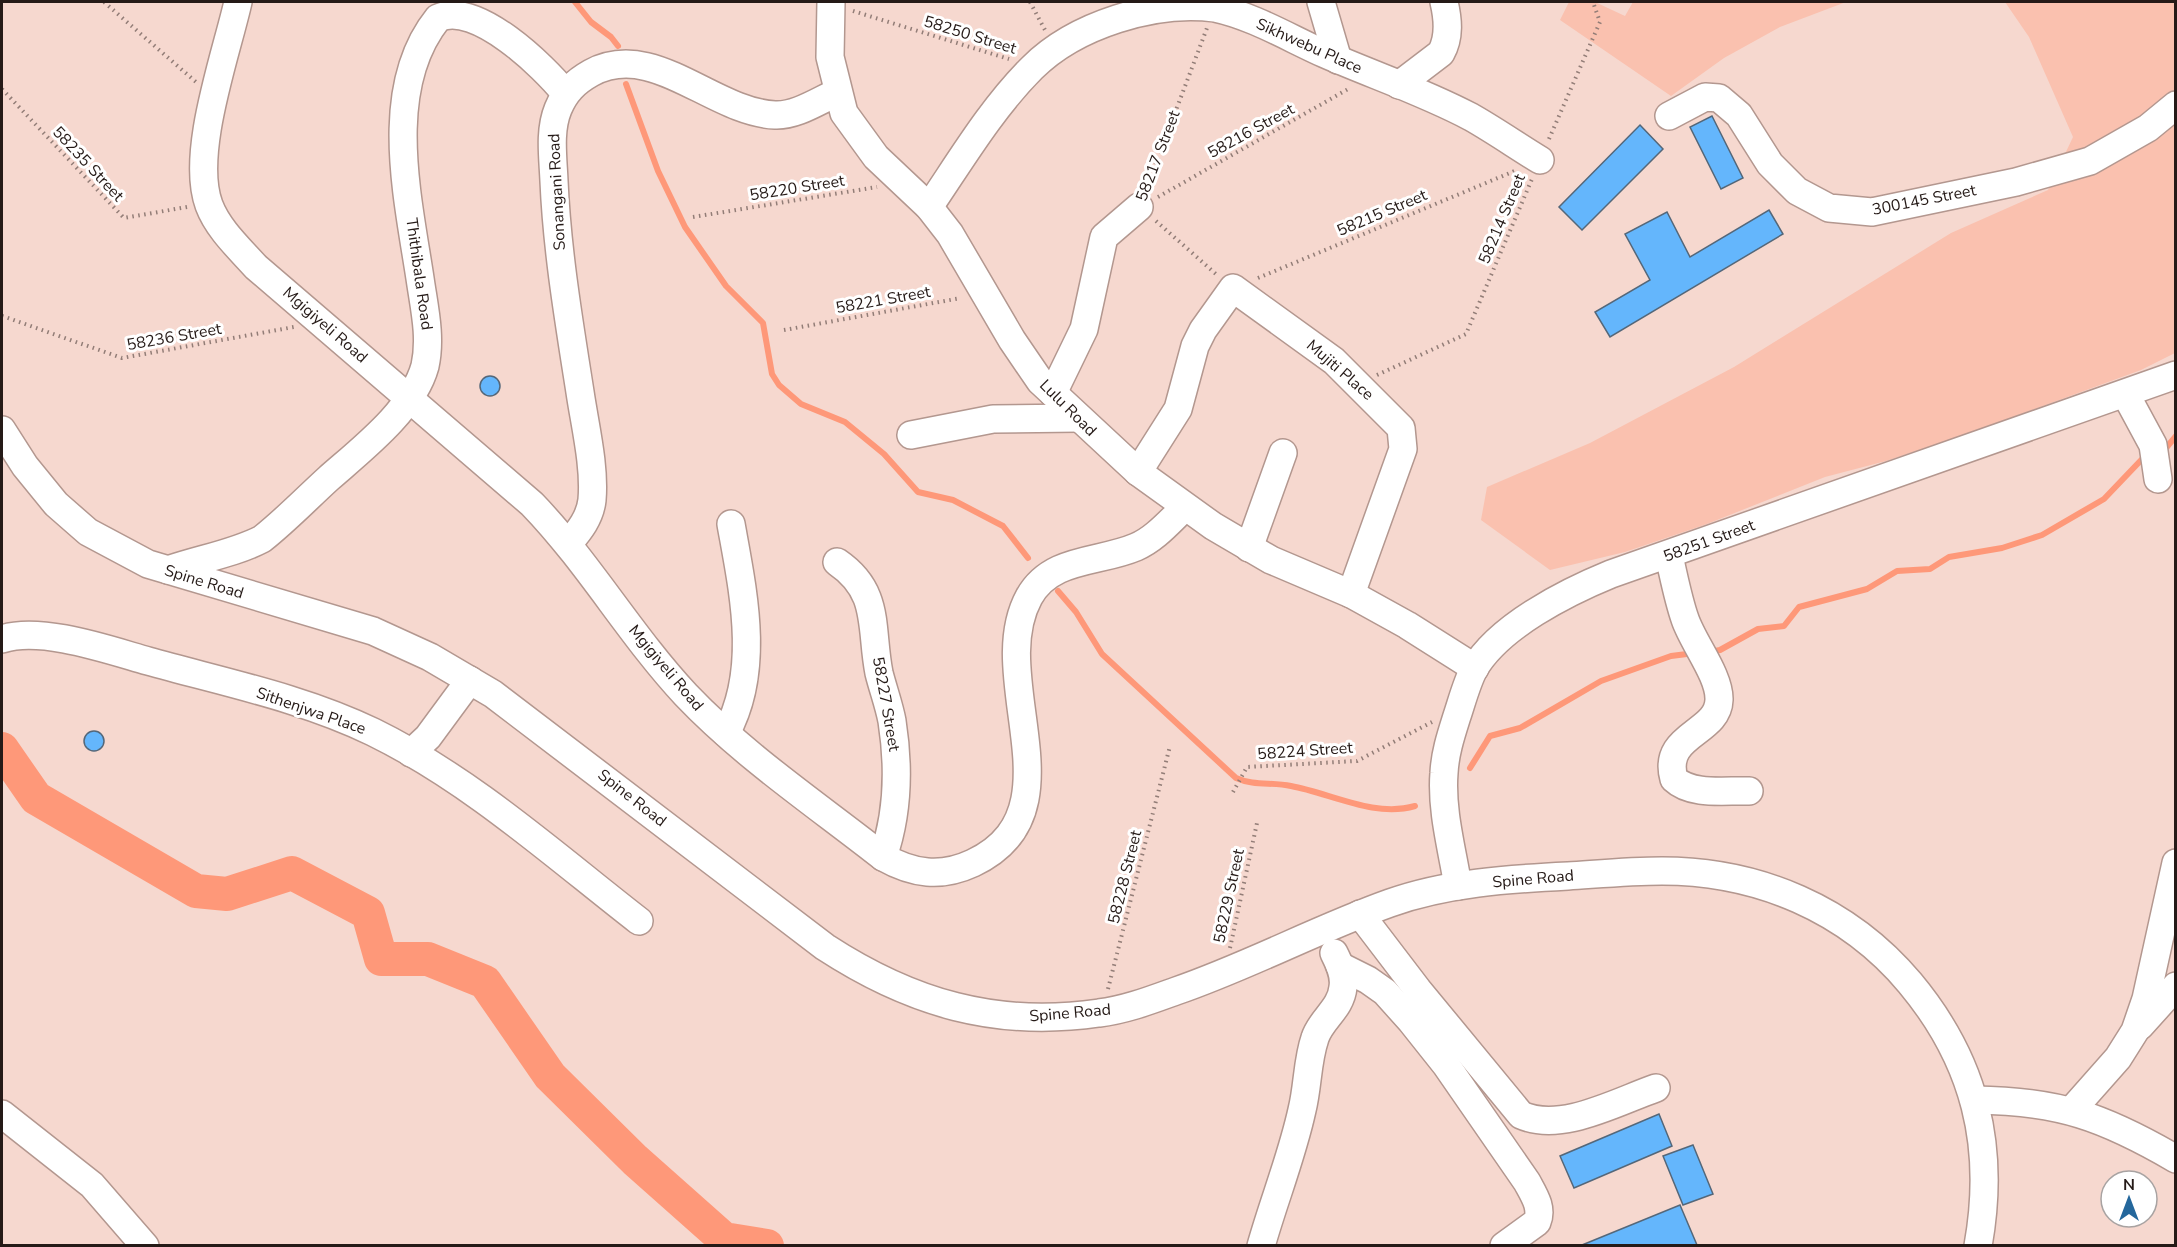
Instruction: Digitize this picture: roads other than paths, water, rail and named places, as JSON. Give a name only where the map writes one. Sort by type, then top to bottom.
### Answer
[{"type":"street","name":"Mgigiyeli Road","points":[[238,2],[204,145],[208,203],[228,235],[256,267],[532,504],[568,543],[654,659],[685,694],[726,733],[883,857],[920,873],[944,873],[988,856],[1003,842],[1016,826],[1027,790],[1016,636],[1029,597],[1040,582],[1059,568],[1138,546],[1154,536],[1185,507]]},
{"type":"street","points":[[1321,2],[1338,60]]},
{"type":"street","points":[[1400,85],[1441,53],[1445,46],[1448,20],[1444,2]]},
{"type":"street","name":"Lulu Road","points":[[831,3],[830,57],[844,113],[876,157],[929,207],[950,234],[1012,340],[1040,381],[1138,472],[1185,507],[1249,548],[1351,594],[1407,625],[1474,668]]},
{"type":"street","name":"Sikhwebu Place","points":[[929,207],[1003,100],[1033,67],[1055,50],[1113,18],[1157,3],[1215,8],[1247,19],[1472,118],[1540,160]]},
{"type":"street","name":"Thithibala Road","points":[[168,570],[202,558],[243,549],[262,539],[364,448],[410,398],[424,368],[427,330],[409,200],[403,102],[409,79],[426,39],[441,14],[453,6],[477,8],[506,25],[530,49],[565,93]]},
{"type":"street","points":[[565,93],[580,80],[612,64],[648,67],[728,103],[773,115],[787,115],[838,92]]},
{"type":"street","name":"Sonangani Road","points":[[565,93],[557,112],[553,137],[554,194],[563,281],[586,436],[592,500],[588,516],[568,543]]},
{"type":"street","name":"300145 Street","points":[[1669,116],[1699,99],[1719,98],[1739,115],[1770,164],[1797,191],[1829,207],[1872,212],[2016,182],[2090,161],[2148,128],[2175,105]]},
{"type":"street","name":"58217 Street","points":[[1053,393],[1084,329],[1104,237],[1140,207]]},
{"type":"street","name":"Mujiti Place","points":[[1138,472],[1178,409],[1195,346],[1203,330],[1233,288],[1326,355],[1396,420],[1404,439],[1394,476],[1351,594]]},
{"type":"street","name":"58251 Street","points":[[1458,886],[1444,806],[1443,774],[1448,743],[1474,668],[1496,643],[1532,615],[1567,592],[2175,375]]},
{"type":"street","points":[[2126,394],[2153,444],[2158,478]]},
{"type":"street","points":[[910,435],[993,419],[1079,418]]},
{"type":"street","name":"Spine Road","points":[[2,430],[25,466],[56,504],[88,532],[148,564],[373,631],[430,657],[493,694],[595,769],[825,947],[867,975],[919,997],[976,1012],[1034,1018],[1102,1013],[1224,975],[1360,914],[1415,895],[1458,886],[1531,878],[1662,871],[1710,874],[1784,891],[1822,910],[1862,935],[1893,962],[1931,1008],[1952,1041],[1975,1100],[1985,1161],[1985,1200],[1978,1245]]},
{"type":"street","points":[[1249,548],[1283,453]]},
{"type":"street","points":[[726,733],[744,682],[746,651],[745,606],[731,524]]},
{"type":"street","points":[[1669,556],[1685,619],[1717,687],[1719,702],[1706,723],[1678,745],[1673,760],[1674,779],[1680,785],[1695,789],[1749,791]]},
{"type":"street","name":"58227 Street","points":[[837,562],[852,572],[870,603],[875,624],[879,672],[892,720],[895,794],[891,835],[883,857]]},
{"type":"street","name":"Sithenjwa Place","points":[[4,634],[55,639],[99,647],[334,716],[411,753],[465,787],[639,921]]},
{"type":"street","points":[[411,753],[428,737],[470,680]]},
{"type":"street","points":[[2135,1031],[2146,999],[2175,863]]},
{"type":"street","points":[[1360,914],[1418,990],[1521,1115],[1534,1121],[1566,1120],[1656,1088]]},
{"type":"street","points":[[1261,1245],[1303,1109],[1311,1052],[1316,1035],[1322,1023],[1334,1012],[1343,988],[1340,966],[1321,932]]},
{"type":"street","points":[[1340,966],[1368,980],[1385,992],[1411,1021],[1446,1065],[1527,1182],[1537,1200],[1539,1216],[1537,1222],[1504,1245]]},
{"type":"street","points":[[2072,1110],[2118,1058],[2135,1031],[2175,986]]},
{"type":"street","points":[[1975,1100],[2009,1100],[2072,1110],[2126,1130],[2175,1159]]},
{"type":"street","points":[[2,1114],[92,1185],[145,1245]]},
{"type":"waterway","points":[[575,2],[591,22],[611,37],[618,46]]},
{"type":"waterway","points":[[626,84],[658,171],[685,227],[726,286],[763,323],[772,374],[779,385],[801,404],[845,422],[884,454],[918,492],[953,500],[1003,526],[1028,558]]},
{"type":"waterway","points":[[2166,448],[2176,436]]},
{"type":"waterway","points":[[1710,652],[1720,650],[1758,629],[1784,626],[1799,607],[1867,589],[1897,571],[1930,569],[1949,557],[2002,548],[2042,535],[2104,499],[2145,456]]},
{"type":"waterway","points":[[1058,591],[1076,612],[1102,654],[1236,778],[1249,782],[1306,789],[1368,807],[1400,809],[1415,806]]},
{"type":"waterway","points":[[1470,768],[1490,736],[1520,728],[1601,681],[1671,656],[1687,654]]},
{"type":"waterway","points":[[2,749],[36,798],[196,891],[227,894],[292,873],[368,913],[381,959],[428,959],[485,982],[550,1076],[635,1160],[724,1239],[767,1246]]}]
